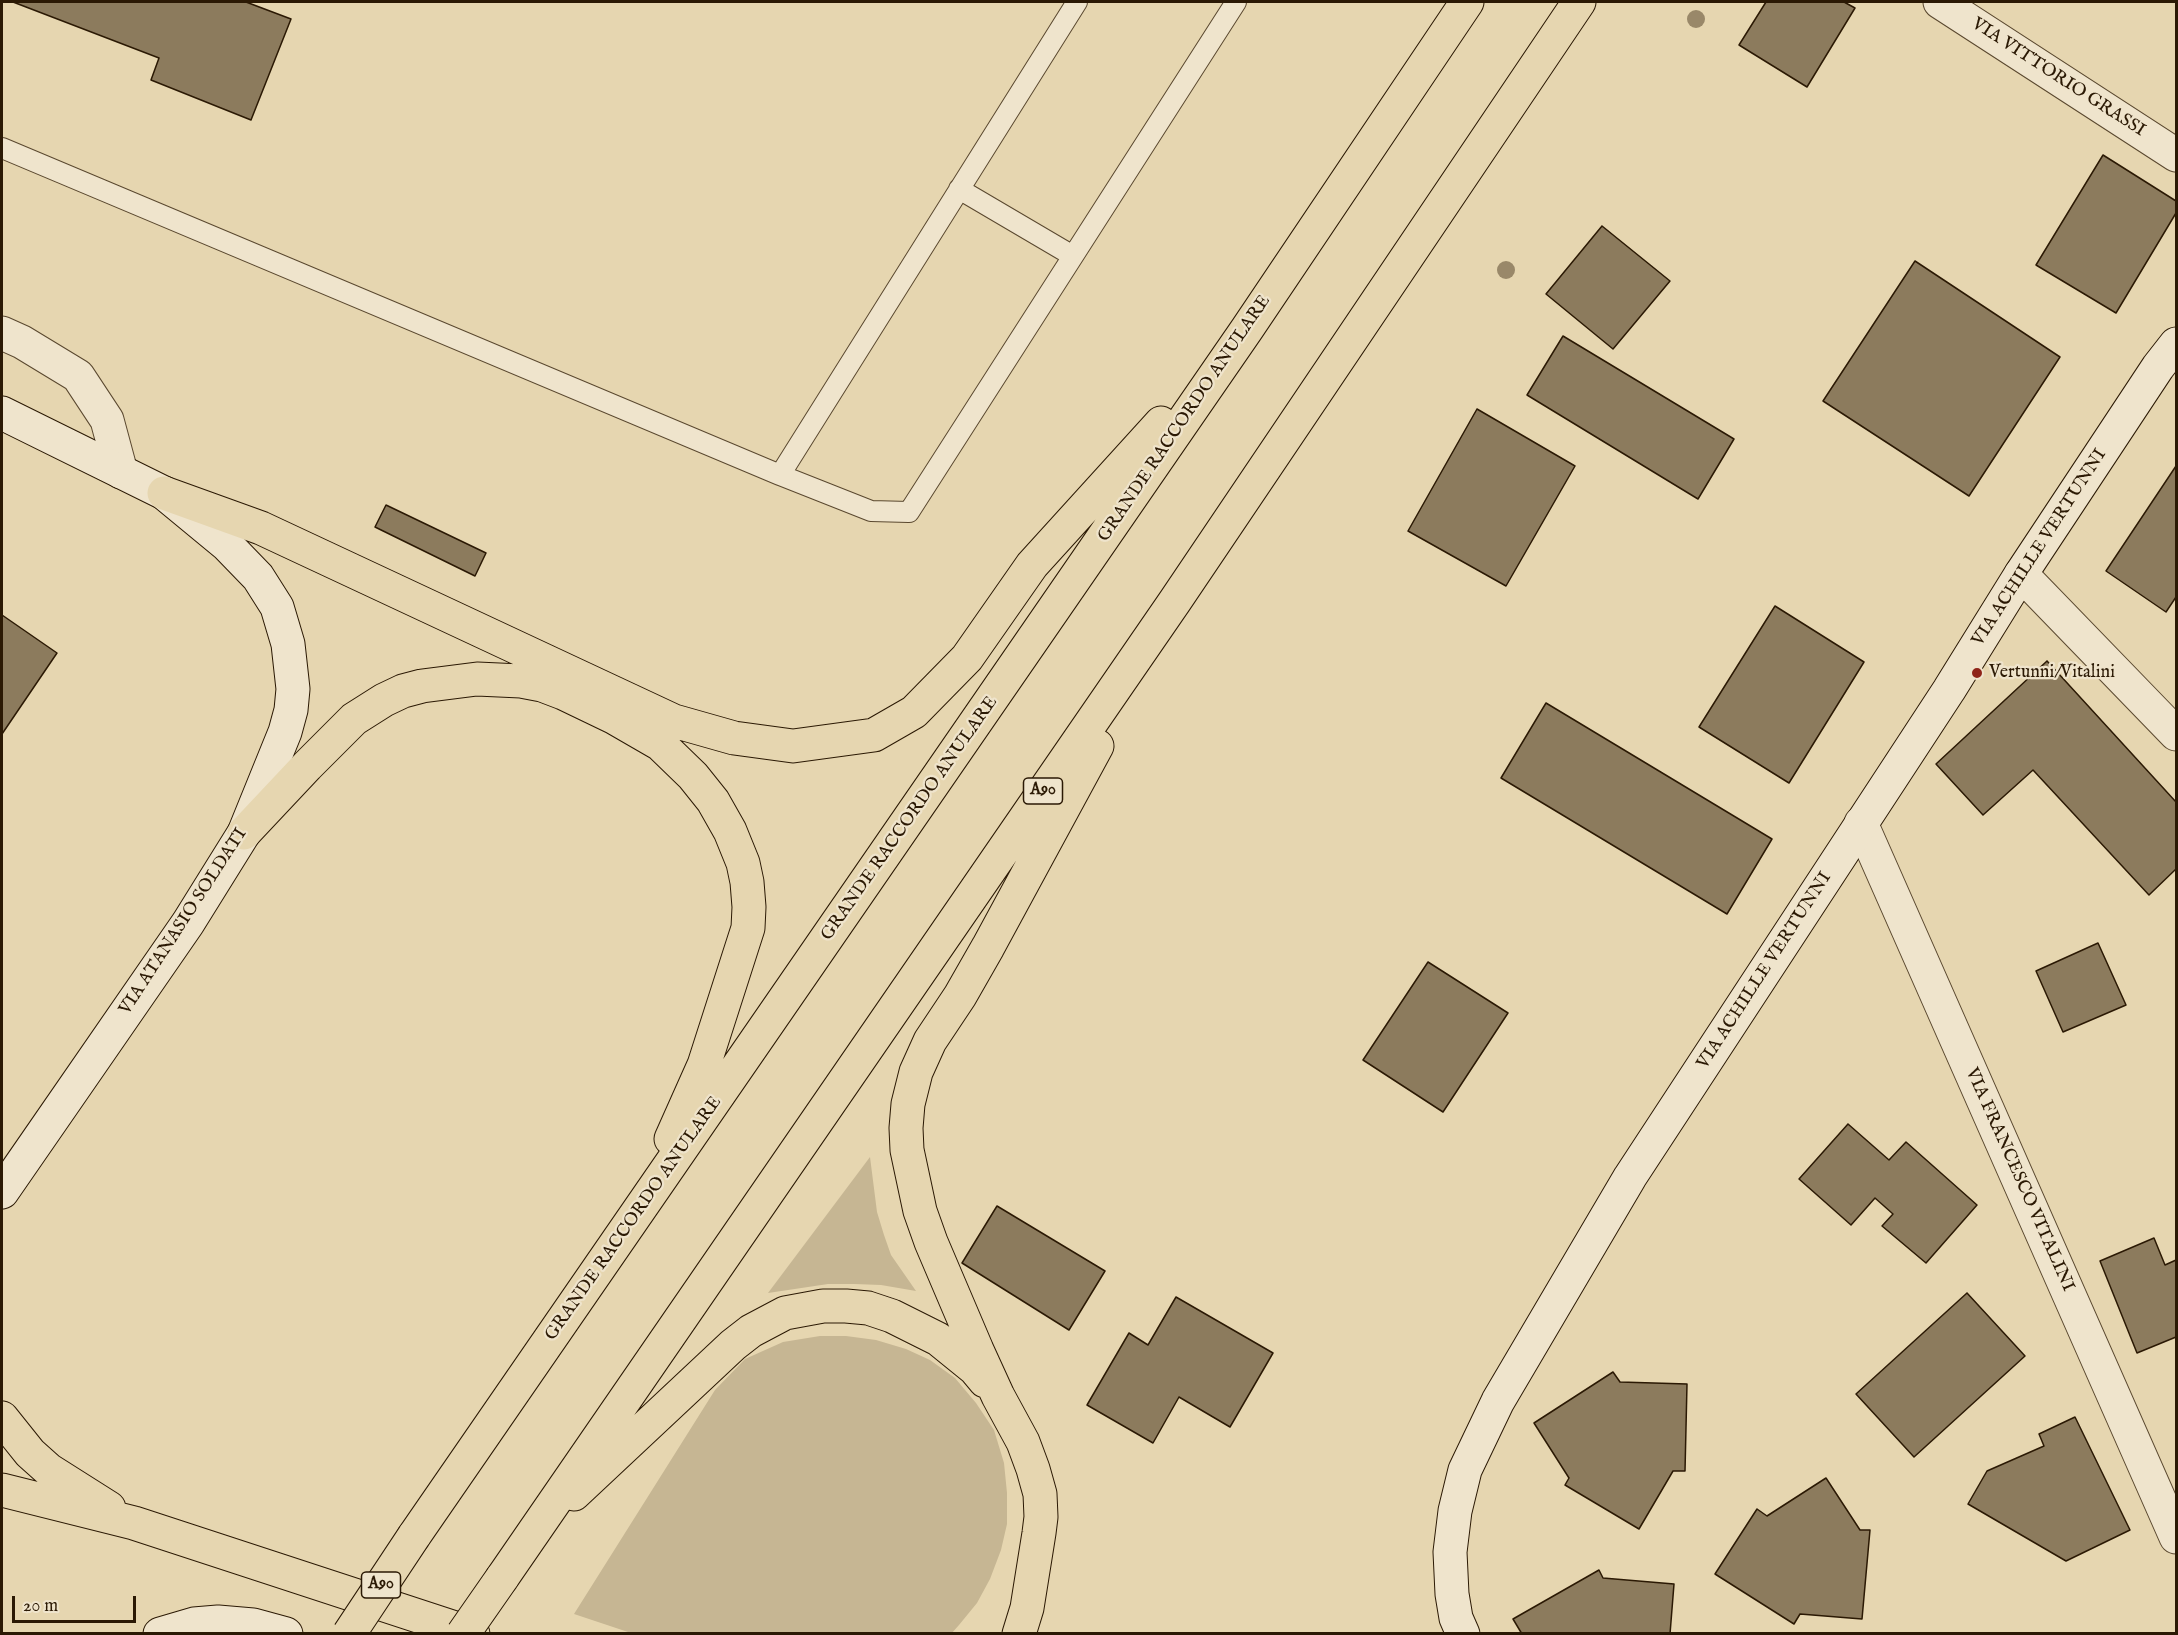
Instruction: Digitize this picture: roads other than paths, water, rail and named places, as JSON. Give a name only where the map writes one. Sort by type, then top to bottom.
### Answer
[{"type":"highway","name":"GRANDE RACCORDO ANULARE","points":[[349,1634],[414,1536],[1247,329],[1467,2]]},
{"type":"highway","name":"A90","points":[[463,1634],[529,1535],[1175,601],[1579,2]]},
{"type":"highway","points":[[164,493],[261,528],[674,721],[734,738],[793,747],[834,742],[873,735],[914,712],[967,658],[1032,565],[1247,329]]},
{"type":"highway","points":[[1019,1634],[1027,1608],[1041,1517],[1040,1494],[1023,1443],[998,1396],[942,1269],[920,1211],[912,1181],[906,1128],[910,1088],[930,1041],[960,996],[988,947],[1175,601]]},
{"type":"highway","points":[[244,833],[354,719],[384,700],[403,692],[450,681],[477,679],[521,681],[542,685],[615,718],[645,735],[673,756],[713,801],[730,831],[743,863],[747,882],[748,928],[704,1065],[666,1151],[585,1290]]},
{"type":"highway","points":[[529,1535],[751,1330],[785,1313],[823,1306],[846,1306],[868,1308],[892,1316],[938,1339],[975,1369],[998,1396]]},
{"type":"highway","points":[[2,1418],[30,1453],[49,1470],[134,1523]]},
{"type":"highway","points":[[2,1490],[134,1523],[473,1634]]},
{"type":"highway","points":[[993,1634],[1017,1591],[1036,1548]]},
{"type":"street","name":"VIA VITTORIO GRASSI","points":[[1940,2],[2176,155]]},
{"type":"street","points":[[2,333],[78,376],[107,420],[121,472]]},
{"type":"street","name":"VIA ACHILLE VERTUNNI","points":[[1463,1634],[1456,1617],[1452,1594],[1450,1552],[1455,1511],[1465,1470],[1498,1401],[1630,1177],[1949,690],[2021,574],[2158,367],[2176,345]]},
{"type":"street","name":"VIA ATANASIO SOLDATI","points":[[2,413],[164,493],[228,545],[258,577],[277,607],[284,624],[292,674],[291,710],[279,748],[244,833],[188,923],[2,1192]]},
{"type":"street","points":[[2021,574],[2176,734]]},
{"type":"street","name":"VIA FRANCESCO VITALINI","points":[[1861,823],[2176,1537]]},
{"type":"street","points":[[160,1634],[194,1624],[219,1622],[253,1625],[286,1634]]},
{"type":"lane","points":[[780,475],[1077,2]]},
{"type":"lane","points":[[2,148],[780,475],[871,511],[909,512],[1236,2]]},
{"type":"lane","points":[[959,189],[1073,256]]},
{"type":"place","name":"Vertunni/Vitalini","points":[[1977,673]]}]
